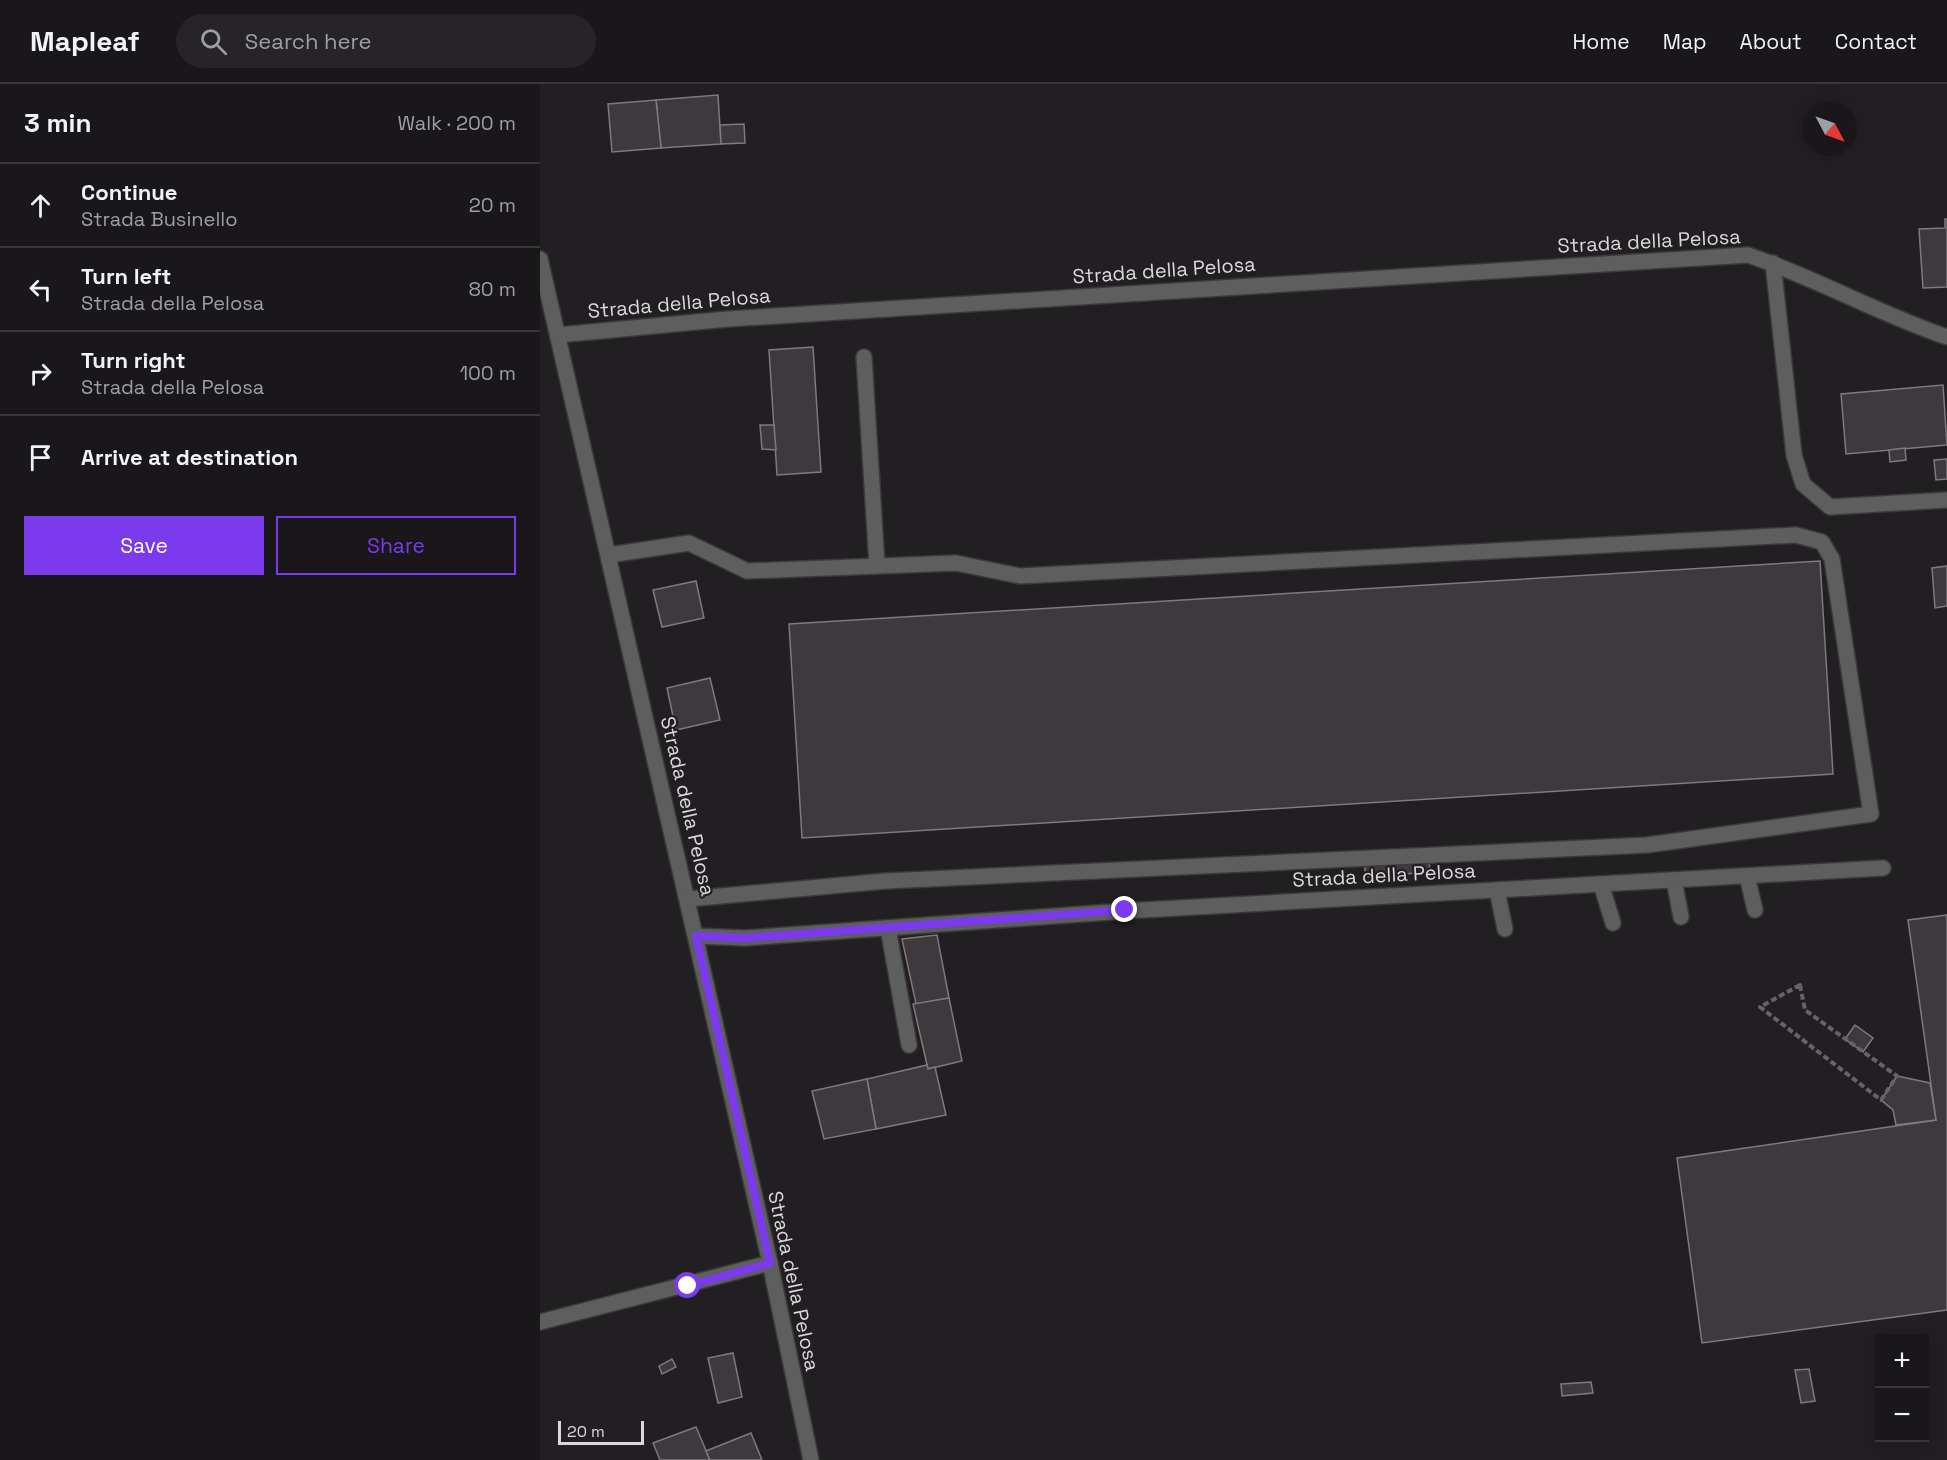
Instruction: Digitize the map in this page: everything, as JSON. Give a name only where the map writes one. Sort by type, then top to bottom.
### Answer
[{"type":"street","name":"Strada della Pelosa","points":[[558,335],[728,319],[1748,255],[1773,263],[1910,324],[1947,337]]},
{"type":"street","name":"Strada della Pelosa","points":[[540,259],[688,898],[770,1263],[811,1460]]},
{"type":"street","points":[[1773,263],[1794,455],[1803,484],[1830,507],[1947,500]]},
{"type":"street","points":[[864,357],[877,565]]},
{"type":"street","points":[[609,555],[689,543],[747,571],[956,562],[1020,576],[1796,535],[1822,542],[1832,559],[1871,813],[1647,845],[886,881],[688,898]]},
{"type":"street","name":"Strada della Pelosa","points":[[696,936],[745,938],[1125,910],[1883,868]]},
{"type":"street","points":[[1747,876],[1755,910]]},
{"type":"street","points":[[1674,880],[1681,916]]},
{"type":"street","points":[[1601,884],[1613,923]]},
{"type":"street","points":[[1497,890],[1505,929]]},
{"type":"street","points":[[888,928],[909,1045]]},
{"type":"street","points":[[540,1322],[770,1263]]},
{"type":"path","points":[[1800,985],[1805,1010],[1897,1076],[1881,1100],[1760,1007],[1800,985]]},
{"type":"building","points":[[718,95],[721,144],[661,148],[656,100]]},
{"type":"building","points":[[656,100],[661,148],[612,152],[608,104]]},
{"type":"building","points":[[744,124],[745,143],[721,144],[720,125]]},
{"type":"building","points":[[1945,219],[1947,219],[1947,287],[1923,288],[1919,229],[1945,228]]},
{"type":"building","points":[[813,347],[821,472],[777,475],[769,350]]},
{"type":"building","points":[[1943,385],[1947,445],[1846,454],[1841,394]]},
{"type":"building","points":[[760,425],[774,425],[776,450],[762,449]]},
{"type":"building","points":[[1905,448],[1906,460],[1890,462],[1889,450]]},
{"type":"building","points":[[1947,459],[1947,479],[1936,480],[1934,460]]},
{"type":"building","points":[[1820,561],[1833,774],[802,838],[789,624]]},
{"type":"building","points":[[1947,566],[1947,606],[1935,608],[1932,568]]},
{"type":"building","points":[[696,581],[704,618],[662,627],[653,590]]},
{"type":"building","points":[[710,678],[720,720],[676,730],[667,688]]},
{"type":"building","points":[[1429,861],[1430,872],[1365,877],[1365,865]]},
{"type":"building","points":[[1947,915],[1947,1310],[1702,1343],[1677,1158],[1936,1120],[1908,920]]},
{"type":"building","points":[[937,935],[949,998],[916,1004],[902,939]]},
{"type":"building","points":[[949,998],[962,1061],[928,1069],[913,1004]]},
{"type":"building","points":[[1855,1025],[1873,1038],[1863,1052],[1845,1039]]},
{"type":"building","points":[[927,1065],[928,1069],[935,1067],[946,1115],[876,1129],[867,1079]]},
{"type":"building","points":[[1897,1076],[1930,1083],[1936,1120],[1896,1125],[1893,1110],[1881,1100]]},
{"type":"building","points":[[867,1079],[876,1129],[824,1139],[812,1091]]},
{"type":"building","points":[[733,1353],[742,1397],[718,1403],[708,1358]]},
{"type":"building","points":[[672,1359],[676,1367],[662,1374],[659,1366]]},
{"type":"building","points":[[1809,1369],[1815,1401],[1801,1403],[1795,1370]]},
{"type":"building","points":[[1591,1382],[1593,1393],[1562,1396],[1561,1384]]},
{"type":"building","points":[[696,1427],[710,1460],[660,1460],[653,1443]]},
{"type":"building","points":[[751,1433],[762,1460],[710,1460],[706,1451]]},
{"type":"route","points":[[688,1286],[770,1263],[696,936],[745,938],[1125,910]]}]
